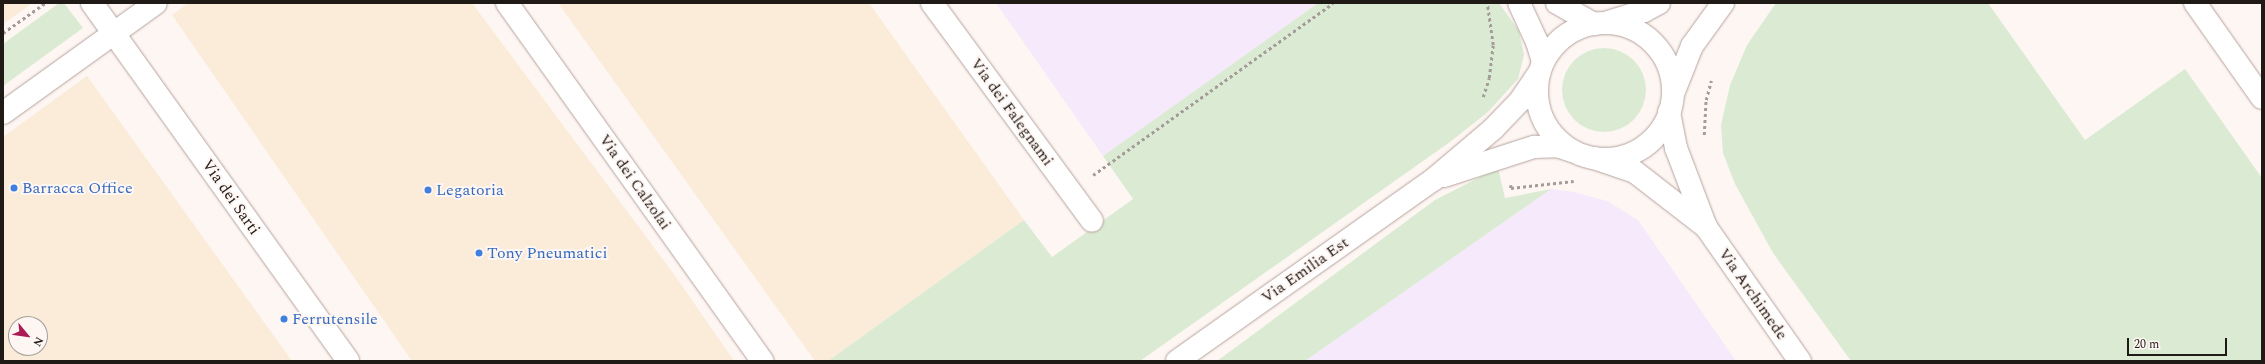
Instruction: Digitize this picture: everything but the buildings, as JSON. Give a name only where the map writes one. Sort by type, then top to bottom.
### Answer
[{"type":"street","name":"Via dei Sarti","points":[[92,3],[348,361]]},
{"type":"street","points":[[3,114],[156,3]]},
{"type":"street","name":"Via dei Calzolai","points":[[507,3],[762,361]]},
{"type":"street","name":"Via dei Falegnami","points":[[932,3],[1092,221]]},
{"type":"street","points":[[1519,3],[1537,42],[1541,67],[1537,84],[1538,106],[1546,126],[1560,142],[1586,156]]},
{"type":"street","points":[[1557,3],[1600,23]]},
{"type":"street","name":"Via Emilia Est","points":[[1177,361],[1434,180],[1493,129],[1520,101],[1552,48],[1564,36],[1579,28],[1644,11],[1659,3]]},
{"type":"street","name":"Via Emilia Est","points":[[1434,180],[1534,147],[1557,146],[1586,156],[1610,159],[1626,155],[1640,149],[1652,139],[1662,126],[1692,46],[1722,3]]},
{"type":"street","points":[[2195,3],[2262,98]]},
{"type":"street","name":"Via Emilia Est","points":[[1600,23],[1624,25],[1641,33],[1655,45],[1665,60],[1671,77],[1671,104]]},
{"type":"street","name":"Via Archimede","points":[[1671,104],[1676,148],[1706,227],[1800,361]]},
{"type":"street","name":"Via Archimede","points":[[1586,156],[1635,172],[1706,227]]},
{"type":"path","points":[[3,33],[45,3]]},
{"type":"path","points":[[1070,192],[1333,3]]},
{"type":"path","points":[[1487,3],[1493,45],[1489,78],[1479,111],[1493,129]]},
{"type":"path","points":[[1684,169],[1700,161],[1704,156],[1706,100],[1713,74]]},
{"type":"path","points":[[1505,157],[1511,188],[1580,180]]},
{"type":"shaded area","points":[[3,3],[28,3],[30,5],[3,24]]},
{"type":"shaded area","points":[[188,3],[472,3],[676,277],[734,361],[412,361],[172,15]]},
{"type":"shaded area","points":[[558,3],[869,3],[1024,220],[828,361],[815,361]]},
{"type":"shaded area","points":[[996,3],[1318,3],[1103,156]]},
{"type":"shaded area","points":[[87,76],[292,361],[3,361],[3,137]]},
{"type":"shaded area","points":[[1551,189],[1574,192],[1607,201],[1638,220],[1736,361],[1305,361]]},
{"type":"green space","points":[[59,3],[64,3],[83,28],[3,86],[3,44]]},
{"type":"green space","points":[[1318,3],[1499,3],[1519,31],[1524,55],[1518,79],[1488,112],[1450,142],[1140,361],[828,361],[1024,220],[1052,257],[1133,199],[1103,156]]},
{"type":"green space","points":[[1776,3],[1988,3],[2085,140],[2185,69],[2262,178],[2262,361],[1851,361],[1773,253],[1735,184],[1723,153],[1721,125],[1730,85],[1747,45]]},
{"type":"green space","points":[[1596,48],[1612,48],[1628,55],[1639,66],[1646,82],[1646,98],[1643,106],[1634,120],[1628,125],[1612,132],[1596,132],[1580,125],[1569,114],[1562,98],[1562,82],[1569,66],[1580,55]]},
{"type":"green space","points":[[1498,168],[1505,198],[1551,189],[1305,361],[1217,361],[1435,200]]},
{"type":"place","name":"Barracca Office","points":[[14,188]]},
{"type":"place","name":"Legatoria","points":[[428,190]]},
{"type":"place","name":"Tony Pneumatici","points":[[479,253]]},
{"type":"place","name":"Ferrutensile","points":[[284,319]]}]
